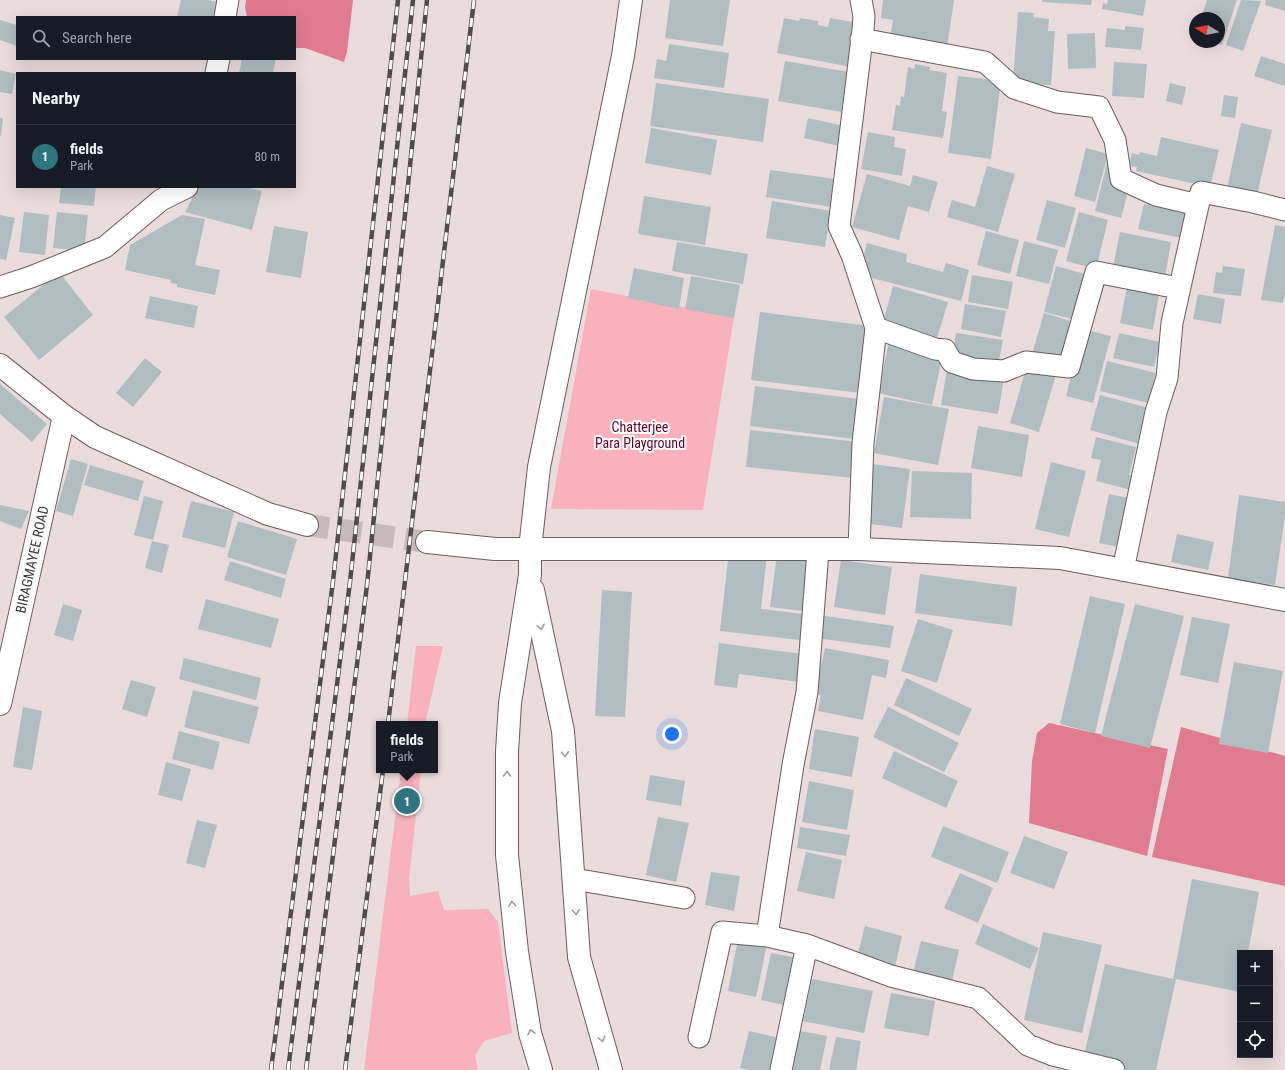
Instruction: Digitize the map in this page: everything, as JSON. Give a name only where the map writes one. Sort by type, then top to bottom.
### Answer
[{"type":"main road","points":[[541,1070],[530,1033],[517,952],[507,855],[507,752],[510,703],[530,575],[530,549],[539,467],[623,56],[631,0]]},
{"type":"main road","points":[[0,365],[64,416],[95,437],[268,514],[307,525]]},
{"type":"main road","name":"BIRAGMAYEE ROAD","points":[[0,704],[7,646],[64,416]]},
{"type":"main road","points":[[427,542],[495,550],[776,548],[818,551],[859,549],[1060,558],[1285,600]]},
{"type":"main road","points":[[530,575],[563,731],[579,956],[610,1070]]},
{"type":"street","points":[[225,16],[228,0]]},
{"type":"street","points":[[859,549],[863,443],[876,328],[852,255],[839,226],[864,16],[861,0]]},
{"type":"street","points":[[861,39],[985,62],[1014,88],[1057,102],[1099,107],[1115,140],[1121,179],[1156,195],[1198,205]]},
{"type":"street","points":[[216,72],[218,60]]},
{"type":"street","points":[[0,287],[31,277],[105,247],[161,200],[185,188]]},
{"type":"street","points":[[1124,570],[1156,412],[1167,378],[1172,323],[1178,288],[1201,192],[1285,210]]},
{"type":"street","points":[[876,328],[945,350],[952,362],[973,369],[1004,371],[1026,362],[1069,367],[1096,272],[1178,288]]},
{"type":"street","points":[[767,936],[793,765],[807,692],[818,551]]},
{"type":"street","points":[[574,879],[684,898]]},
{"type":"street","points":[[699,1036],[722,932],[767,936],[807,945],[891,976],[978,998],[1028,1045],[1053,1055],[1114,1070]]},
{"type":"street","points":[[781,1070],[807,945]]},
{"type":"green space","name":"Chatterjee Para Playground","points":[[591,289],[734,317],[703,510],[551,509]]},
{"type":"green space","points":[[416,646],[443,646],[426,721],[407,721]]},
{"type":"green space","points":[[401,773],[421,773],[409,878],[410,896],[438,891],[444,910],[488,909],[498,922],[512,1033],[484,1041],[475,1055],[478,1070],[364,1070]]},
{"type":"shaded area","points":[[246,0],[353,0],[347,52],[344,62],[305,48],[296,48],[296,16],[247,16],[245,7]]},
{"type":"shaded area","points":[[1049,723],[1168,749],[1147,856],[1029,823],[1032,761],[1037,733]]},
{"type":"shaded area","points":[[1181,727],[1285,756],[1285,886],[1152,857]]},
{"type":"building","points":[[181,0],[208,0],[218,2],[215,16],[177,16]]},
{"type":"building","points":[[670,0],[730,0],[723,46],[665,38]]},
{"type":"building","points":[[883,0],[954,0],[947,48],[890,38],[893,20],[881,18]]},
{"type":"building","points":[[1042,0],[1092,0],[1091,5],[1042,2]]},
{"type":"building","points":[[1108,0],[1146,0],[1143,16],[1102,9],[1103,3],[1107,4]]},
{"type":"building","points":[[1207,0],[1237,0],[1225,36],[1225,12],[1203,12]]},
{"type":"building","points":[[1241,0],[1261,1],[1243,51],[1226,45]]},
{"type":"building","points":[[1266,0],[1285,0],[1285,11],[1265,5]]},
{"type":"building","points":[[1018,12],[1034,13],[1033,17],[1049,19],[1048,31],[1055,31],[1051,85],[1013,83]]},
{"type":"building","points":[[784,18],[799,21],[800,18],[818,21],[818,25],[828,27],[830,18],[859,23],[851,67],[777,53]]},
{"type":"building","points":[[0,20],[16,25],[16,46],[0,40]]},
{"type":"building","points":[[1125,26],[1144,28],[1141,50],[1105,47],[1107,28],[1125,30]]},
{"type":"building","points":[[1095,33],[1096,68],[1068,69],[1067,34]]},
{"type":"building","points":[[669,44],[729,53],[724,88],[654,78],[657,59],[666,61]]},
{"type":"building","points":[[1261,56],[1285,64],[1285,86],[1254,76]]},
{"type":"building","points":[[242,60],[276,60],[273,72],[239,72]]},
{"type":"building","points":[[785,61],[849,72],[842,112],[778,101]]},
{"type":"building","points":[[1114,62],[1147,64],[1144,98],[1112,96]]},
{"type":"building","points":[[915,64],[930,67],[929,70],[947,73],[942,111],[947,112],[943,138],[892,130],[896,105],[900,106],[901,96],[904,97],[908,67],[914,69]]},
{"type":"building","points":[[0,70],[16,74],[12,94],[0,92]]},
{"type":"building","points":[[958,76],[1001,81],[991,159],[948,153]]},
{"type":"building","points":[[656,83],[769,99],[763,142],[650,126]]},
{"type":"building","points":[[1170,83],[1186,87],[1182,105],[1166,101]]},
{"type":"building","points":[[1224,95],[1238,97],[1235,118],[1221,116]]},
{"type":"building","points":[[0,118],[3,118],[1,136],[0,135]]},
{"type":"building","points":[[808,118],[844,126],[839,146],[804,138]]},
{"type":"building","points":[[1241,123],[1272,130],[1257,195],[1227,189]]},
{"type":"building","points":[[651,128],[717,140],[711,175],[645,163]]},
{"type":"building","points":[[868,132],[895,137],[894,147],[906,149],[902,176],[861,169]]},
{"type":"building","points":[[1161,137],[1219,150],[1210,187],[1136,171],[1137,167],[1129,166],[1132,153],[1139,155],[1140,152],[1157,156]]},
{"type":"building","points":[[1086,148],[1108,154],[1095,202],[1074,196]]},
{"type":"building","points":[[1108,159],[1121,179],[1127,196],[1121,218],[1095,211]]},
{"type":"building","points":[[987,166],[1015,174],[998,232],[947,217],[952,200],[975,207]]},
{"type":"building","points":[[770,170],[836,179],[832,207],[766,197]]},
{"type":"building","points":[[867,174],[910,186],[913,175],[938,182],[929,212],[908,206],[899,240],[852,227]]},
{"type":"building","points":[[61,188],[96,188],[94,206],[59,203]]},
{"type":"building","points":[[197,188],[250,188],[262,191],[252,230],[185,212]]},
{"type":"building","points":[[644,196],[711,207],[705,245],[638,234]]},
{"type":"building","points":[[1047,200],[1076,208],[1065,248],[1036,240]]},
{"type":"building","points":[[772,201],[831,211],[825,247],[766,238]]},
{"type":"building","points":[[1144,204],[1186,213],[1181,238],[1138,229]]},
{"type":"building","points":[[24,212],[49,215],[45,255],[19,252]]},
{"type":"building","points":[[57,212],[88,215],[84,251],[53,248]]},
{"type":"building","points":[[1079,212],[1108,220],[1096,269],[1066,261]]},
{"type":"building","points":[[0,215],[15,218],[6,260],[0,259]]},
{"type":"building","points":[[182,215],[205,219],[195,265],[220,270],[215,295],[177,287],[177,284],[170,283],[171,280],[125,270],[130,245]]},
{"type":"building","points":[[1275,225],[1285,227],[1285,294],[1283,303],[1261,300]]},
{"type":"building","points":[[274,226],[308,232],[301,278],[266,272]]},
{"type":"building","points":[[986,231],[1019,240],[1010,274],[977,265]]},
{"type":"building","points":[[1120,232],[1171,242],[1165,277],[1113,267]]},
{"type":"building","points":[[1024,241],[1058,250],[1049,284],[1016,276]]},
{"type":"building","points":[[677,242],[748,254],[743,284],[672,271]]},
{"type":"building","points":[[867,243],[907,254],[906,262],[943,272],[946,263],[969,270],[961,301],[872,278],[863,258]]},
{"type":"building","points":[[1056,266],[1085,274],[1073,319],[1044,312]]},
{"type":"building","points":[[1223,266],[1245,269],[1241,296],[1213,293],[1216,272],[1222,273]]},
{"type":"building","points":[[634,268],[684,278],[679,309],[628,298]]},
{"type":"building","points":[[59,272],[93,315],[39,360],[4,317]]},
{"type":"building","points":[[972,275],[1013,282],[1008,309],[968,302]]},
{"type":"building","points":[[691,276],[740,285],[734,318],[685,309]]},
{"type":"building","points":[[1128,282],[1160,288],[1153,330],[1120,323]]},
{"type":"building","points":[[893,286],[948,302],[936,341],[882,325]]},
{"type":"building","points":[[1198,294],[1225,299],[1221,324],[1193,319]]},
{"type":"building","points":[[150,296],[198,306],[194,328],[145,318]]},
{"type":"building","points":[[965,304],[1006,311],[1001,337],[961,329]]},
{"type":"building","points":[[760,312],[869,326],[861,393],[751,380]]},
{"type":"building","points":[[1044,313],[1077,323],[1066,363],[1032,354]]},
{"type":"building","points":[[1083,329],[1111,336],[1093,403],[1066,396]]},
{"type":"building","points":[[956,333],[1003,340],[998,366],[952,359]]},
{"type":"building","points":[[1119,333],[1160,342],[1154,367],[1113,358]]},
{"type":"building","points":[[889,342],[943,353],[932,405],[878,393]]},
{"type":"building","points":[[145,358],[162,372],[133,407],[116,393]]},
{"type":"building","points":[[1107,361],[1156,373],[1148,403],[1100,391]]},
{"type":"building","points":[[1027,366],[1056,375],[1039,432],[1010,423]]},
{"type":"building","points":[[947,369],[1004,378],[998,414],[941,405]]},
{"type":"building","points":[[0,384],[47,424],[32,442],[0,414]]},
{"type":"building","points":[[755,386],[859,399],[854,439],[750,426]]},
{"type":"building","points":[[1100,395],[1149,408],[1140,444],[1090,430]]},
{"type":"building","points":[[884,397],[949,409],[938,465],[874,453]]},
{"type":"building","points":[[978,426],[1029,435],[1022,477],[971,468]]},
{"type":"building","points":[[750,430],[858,442],[854,478],[746,467]]},
{"type":"building","points":[[1096,437],[1136,447],[1129,475],[1139,477],[1135,491],[1096,481],[1101,460],[1091,458]]},
{"type":"building","points":[[71,459],[88,464],[73,516],[56,511]]},
{"type":"building","points":[[1051,462],[1086,471],[1069,537],[1035,529]]},
{"type":"building","points":[[872,464],[910,469],[902,528],[864,523]]},
{"type":"building","points":[[90,465],[144,481],[138,501],[84,485]]},
{"type":"building","points":[[912,471],[972,473],[971,519],[910,517]]},
{"type":"building","points":[[1109,494],[1137,500],[1127,549],[1099,543]]},
{"type":"building","points":[[1239,495],[1285,502],[1285,515],[1275,585],[1228,578]]},
{"type":"building","points":[[144,496],[163,501],[153,540],[134,535]]},
{"type":"building","points":[[191,501],[234,512],[225,548],[182,537]]},
{"type":"building","points":[[0,505],[29,511],[21,529],[0,521]]},
{"type":"building","points":[[238,521],[297,539],[286,575],[227,557]]},
{"type":"building","points":[[1177,534],[1214,542],[1208,570],[1171,562]]},
{"type":"building","points":[[152,541],[169,545],[162,573],[145,568]]},
{"type":"building","points":[[729,551],[767,555],[761,609],[803,614],[800,640],[720,631]]},
{"type":"building","points":[[777,555],[811,559],[804,611],[770,607]]},
{"type":"building","points":[[841,560],[892,567],[885,615],[834,607]]},
{"type":"building","points":[[230,561],[286,579],[281,598],[224,580]]},
{"type":"building","points":[[920,574],[1017,587],[1012,626],[915,613]]},
{"type":"building","points":[[602,590],[632,592],[625,717],[595,716]]},
{"type":"building","points":[[1090,596],[1125,604],[1095,733],[1060,724]]},
{"type":"building","points":[[206,599],[279,619],[271,648],[198,629]]},
{"type":"building","points":[[63,604],[82,610],[73,641],[54,635]]},
{"type":"building","points":[[1135,604],[1184,616],[1150,748],[1101,736]]},
{"type":"building","points":[[819,615],[894,626],[890,648],[816,638]]},
{"type":"building","points":[[1192,617],[1230,624],[1218,683],[1180,675]]},
{"type":"building","points":[[918,619],[953,630],[937,683],[901,671]]},
{"type":"building","points":[[719,643],[803,654],[799,682],[739,674],[737,688],[714,685]]},
{"type":"building","points":[[825,648],[889,660],[886,678],[872,675],[863,720],[818,711],[821,695],[815,694]]},
{"type":"building","points":[[184,658],[261,678],[256,700],[179,679]]},
{"type":"building","points":[[1234,662],[1283,671],[1268,753],[1219,744]]},
{"type":"building","points":[[906,678],[972,709],[959,736],[894,705]]},
{"type":"building","points":[[131,680],[156,687],[147,717],[122,709]]},
{"type":"building","points":[[193,690],[259,707],[249,744],[184,727]]},
{"type":"building","points":[[23,707],[42,711],[32,770],[13,767]]},
{"type":"building","points":[[888,707],[959,743],[944,772],[873,737]]},
{"type":"building","points":[[815,729],[859,737],[852,777],[809,769]]},
{"type":"building","points":[[179,731],[220,742],[213,770],[172,759]]},
{"type":"building","points":[[894,751],[958,781],[946,808],[882,778]]},
{"type":"building","points":[[166,762],[191,769],[182,801],[158,795]]},
{"type":"building","points":[[650,775],[685,781],[681,806],[646,800]]},
{"type":"building","points":[[809,781],[854,790],[847,830],[802,822]]},
{"type":"building","points":[[658,817],[689,823],[676,882],[646,875]]},
{"type":"building","points":[[197,820],[217,825],[205,868],[186,863]]},
{"type":"building","points":[[943,826],[1009,852],[997,883],[931,857]]},
{"type":"building","points":[[800,827],[850,835],[846,856],[797,848]]},
{"type":"building","points":[[1024,836],[1068,852],[1054,889],[1010,873]]},
{"type":"building","points":[[806,852],[842,860],[834,899],[797,891]]},
{"type":"building","points":[[711,872],[740,876],[734,911],[705,905]]},
{"type":"building","points":[[960,873],[993,888],[978,923],[944,908]]},
{"type":"building","points":[[1192,879],[1259,892],[1249,950],[1237,950],[1237,991],[1176,979],[1156,1070],[1127,1070],[1083,1060],[1105,964],[1173,979]]},
{"type":"building","points":[[983,924],[1039,948],[1030,969],[975,944]]},
{"type":"building","points":[[865,926],[902,936],[894,971],[856,961]]},
{"type":"building","points":[[1043,932],[1102,945],[1082,1033],[1024,1020]]},
{"type":"building","points":[[738,939],[767,944],[756,997],[728,991]]},
{"type":"building","points":[[921,941],[959,950],[951,986],[912,977]]},
{"type":"building","points":[[771,953],[803,959],[793,1007],[761,1000]]},
{"type":"building","points":[[812,979],[873,991],[864,1033],[803,1021]]},
{"type":"building","points":[[891,993],[935,1001],[929,1036],[884,1028]]},
{"type":"building","points":[[749,1031],[783,1039],[776,1070],[749,1070],[740,1068]]},
{"type":"building","points":[[800,1031],[827,1036],[820,1070],[792,1070]]},
{"type":"building","points":[[836,1037],[861,1041],[856,1070],[829,1070]]},
{"type":"tunnel","points":[[307,525],[427,542]]},
{"type":"railway","points":[[271,1070],[333,581],[398,0]]},
{"type":"railway","points":[[288,1070],[350,582],[413,0]]},
{"type":"railway","points":[[306,1070],[367,585],[427,0]]},
{"type":"railway","points":[[388,721],[474,0]]},
{"type":"railway","points":[[345,1070],[383,773]]},
{"type":"place","name":"fields","points":[[407,801]]}]
